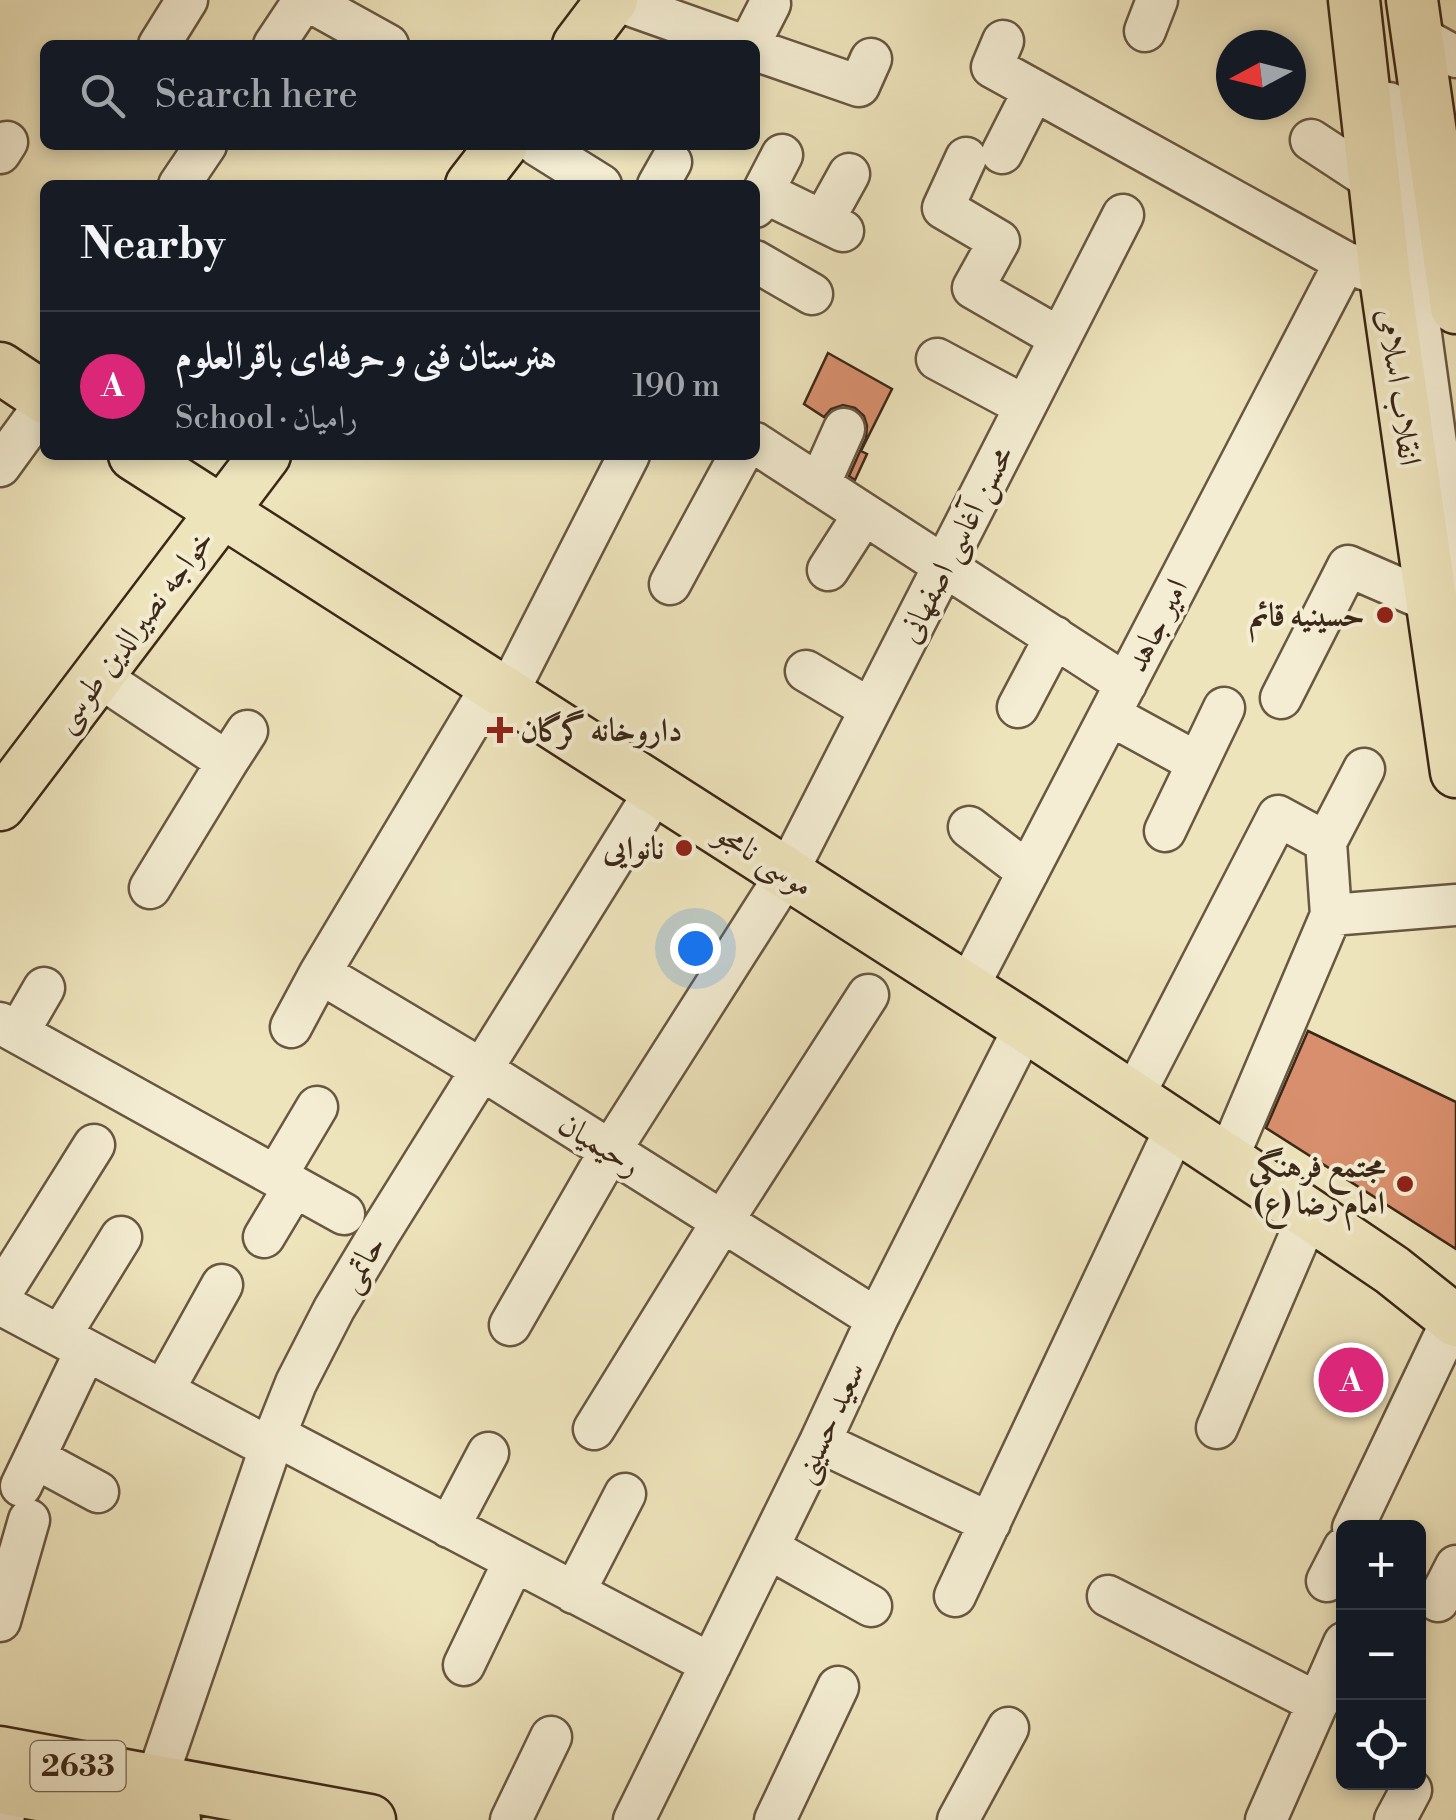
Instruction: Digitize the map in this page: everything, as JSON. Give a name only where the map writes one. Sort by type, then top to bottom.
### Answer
[{"type":"main road","points":[[582,40],[613,0]]},
{"type":"main road","name":"انقلاب اسلامی","points":[[1386,14],[1365,270],[1444,595],[1456,772]]},
{"type":"main road","name":"انقلاب اسلامی","points":[[1386,14],[1447,186],[1456,308]]},
{"type":"main road","points":[[475,180],[498,150]]},
{"type":"main road","points":[[0,368],[40,397]]},
{"type":"main road","name":"موسی نامجو","points":[[142,460],[1025,1026],[1455,1308]]},
{"type":"main road","name":"خواجه نصیرالدین طوسی","points":[[0,805],[261,460]]},
{"type":"main road","name":"2633","points":[[3,1788],[370,1820]]},
{"type":"street","points":[[162,40],[188,0]]},
{"type":"street","points":[[277,40],[305,0],[379,40]]},
{"type":"street","points":[[613,0],[726,40]]},
{"type":"street","points":[[744,40],[770,4]]},
{"type":"street","points":[[1386,14],[1456,453]]},
{"type":"street","points":[[1281,698],[1348,566],[1444,595],[1386,14]]},
{"type":"street","points":[[1002,41],[992,67],[1365,270]]},
{"type":"street","points":[[760,52],[859,86],[871,59]]},
{"type":"street","points":[[1034,90],[943,208],[999,241],[973,288],[1060,338]]},
{"type":"street","points":[[1311,140],[1375,182]]},
{"type":"street","points":[[183,180],[203,150]]},
{"type":"street","points":[[545,150],[593,180]]},
{"type":"street","points":[[760,198],[782,155]]},
{"type":"street","points":[[760,200],[833,226],[849,174]]},
{"type":"street","name":"محسن آغاسی اصفهانی","points":[[510,1325],[610,1151],[787,873],[1123,215]]},
{"type":"street","points":[[760,264],[812,294]]},
{"type":"street","name":"امیر جاهد","points":[[967,989],[1118,700],[1365,270]]},
{"type":"street","points":[[936,359],[1025,406]]},
{"type":"street","points":[[0,466],[40,408]]},
{"type":"street","points":[[819,485],[844,428]]},
{"type":"street","points":[[760,446],[1054,638],[1118,700],[1196,762]]},
{"type":"street","points":[[290,1027],[320,972],[500,689],[626,460]]},
{"type":"street","points":[[670,584],[737,460]]},
{"type":"street","points":[[828,570],[864,514]]},
{"type":"street","points":[[1018,707],[1054,638]]},
{"type":"street","points":[[806,671],[870,709]]},
{"type":"street","points":[[98,676],[237,746],[150,888]]},
{"type":"street","points":[[1165,831],[1224,708]]},
{"type":"street","points":[[1226,1160],[1331,915],[1326,842],[1364,769]]},
{"type":"street","name":"حاتمی","points":[[166,1800],[272,1442],[296,1384],[334,1309],[656,790]]},
{"type":"street","points":[[1133,1097],[1278,816],[1326,842]]},
{"type":"street","points":[[969,827],[1028,872]]},
{"type":"street","points":[[1331,915],[1456,906]]},
{"type":"street","name":"رحیمیان","points":[[320,972],[877,1319]]},
{"type":"street","points":[[44,988],[9,1028],[344,1214]]},
{"type":"street","points":[[594,1429],[868,995]]},
{"type":"street","name":"سعید حسینی","points":[[634,1820],[877,1319],[1025,1026]]},
{"type":"street","points":[[264,1237],[316,1106]]},
{"type":"street","points":[[955,1596],[1176,1127]]},
{"type":"street","points":[[0,1295],[94,1144]]},
{"type":"street","points":[[1216,1428],[1309,1214]]},
{"type":"street","points":[[0,1621],[28,1488],[73,1343],[121,1237]]},
{"type":"street","points":[[163,1391],[222,1285]]},
{"type":"street","points":[[0,1304],[163,1391],[450,1527],[711,1664]]},
{"type":"street","points":[[1357,1520],[1455,1308]]},
{"type":"street","points":[[820,1442],[990,1523]]},
{"type":"street","points":[[450,1527],[488,1453]]},
{"type":"street","points":[[28,1488],[98,1492]]},
{"type":"street","points":[[574,1592],[625,1494]]},
{"type":"street","points":[[768,1548],[871,1606]]},
{"type":"street","points":[[464,1665],[514,1561]]},
{"type":"street","points":[[1108,1596],[1318,1703]]},
{"type":"street","points":[[1266,1820],[1336,1661]]},
{"type":"street","points":[[775,1820],[838,1687]]},
{"type":"street","points":[[958,1820],[1008,1728]]},
{"type":"street","points":[[511,1820],[551,1737]]},
{"type":"building","points":[[828,353],[892,389],[861,451],[867,454],[855,480],[849,476],[866,438],[864,416],[843,405],[831,409],[824,417],[804,404]]},
{"type":"building","name":"مجتمع فرهنگی امام رضا (ع)","points":[[1308,1031],[1456,1102],[1456,1249],[1266,1128]]},
{"type":"place","name":"حسینیه قائم","points":[[1385,615]]},
{"type":"place","name":"داروخانه گرگان","points":[[500,730]]},
{"type":"place","name":"نانوایی","points":[[684,848]]},
{"type":"place","name":"مجتمع فرهنگی امام رضا (ع)","points":[[1405,1184]]},
{"type":"place","name":"هنرستان فنی و حرفه‌ای باقرالعلوم","points":[[1351,1380]]}]
